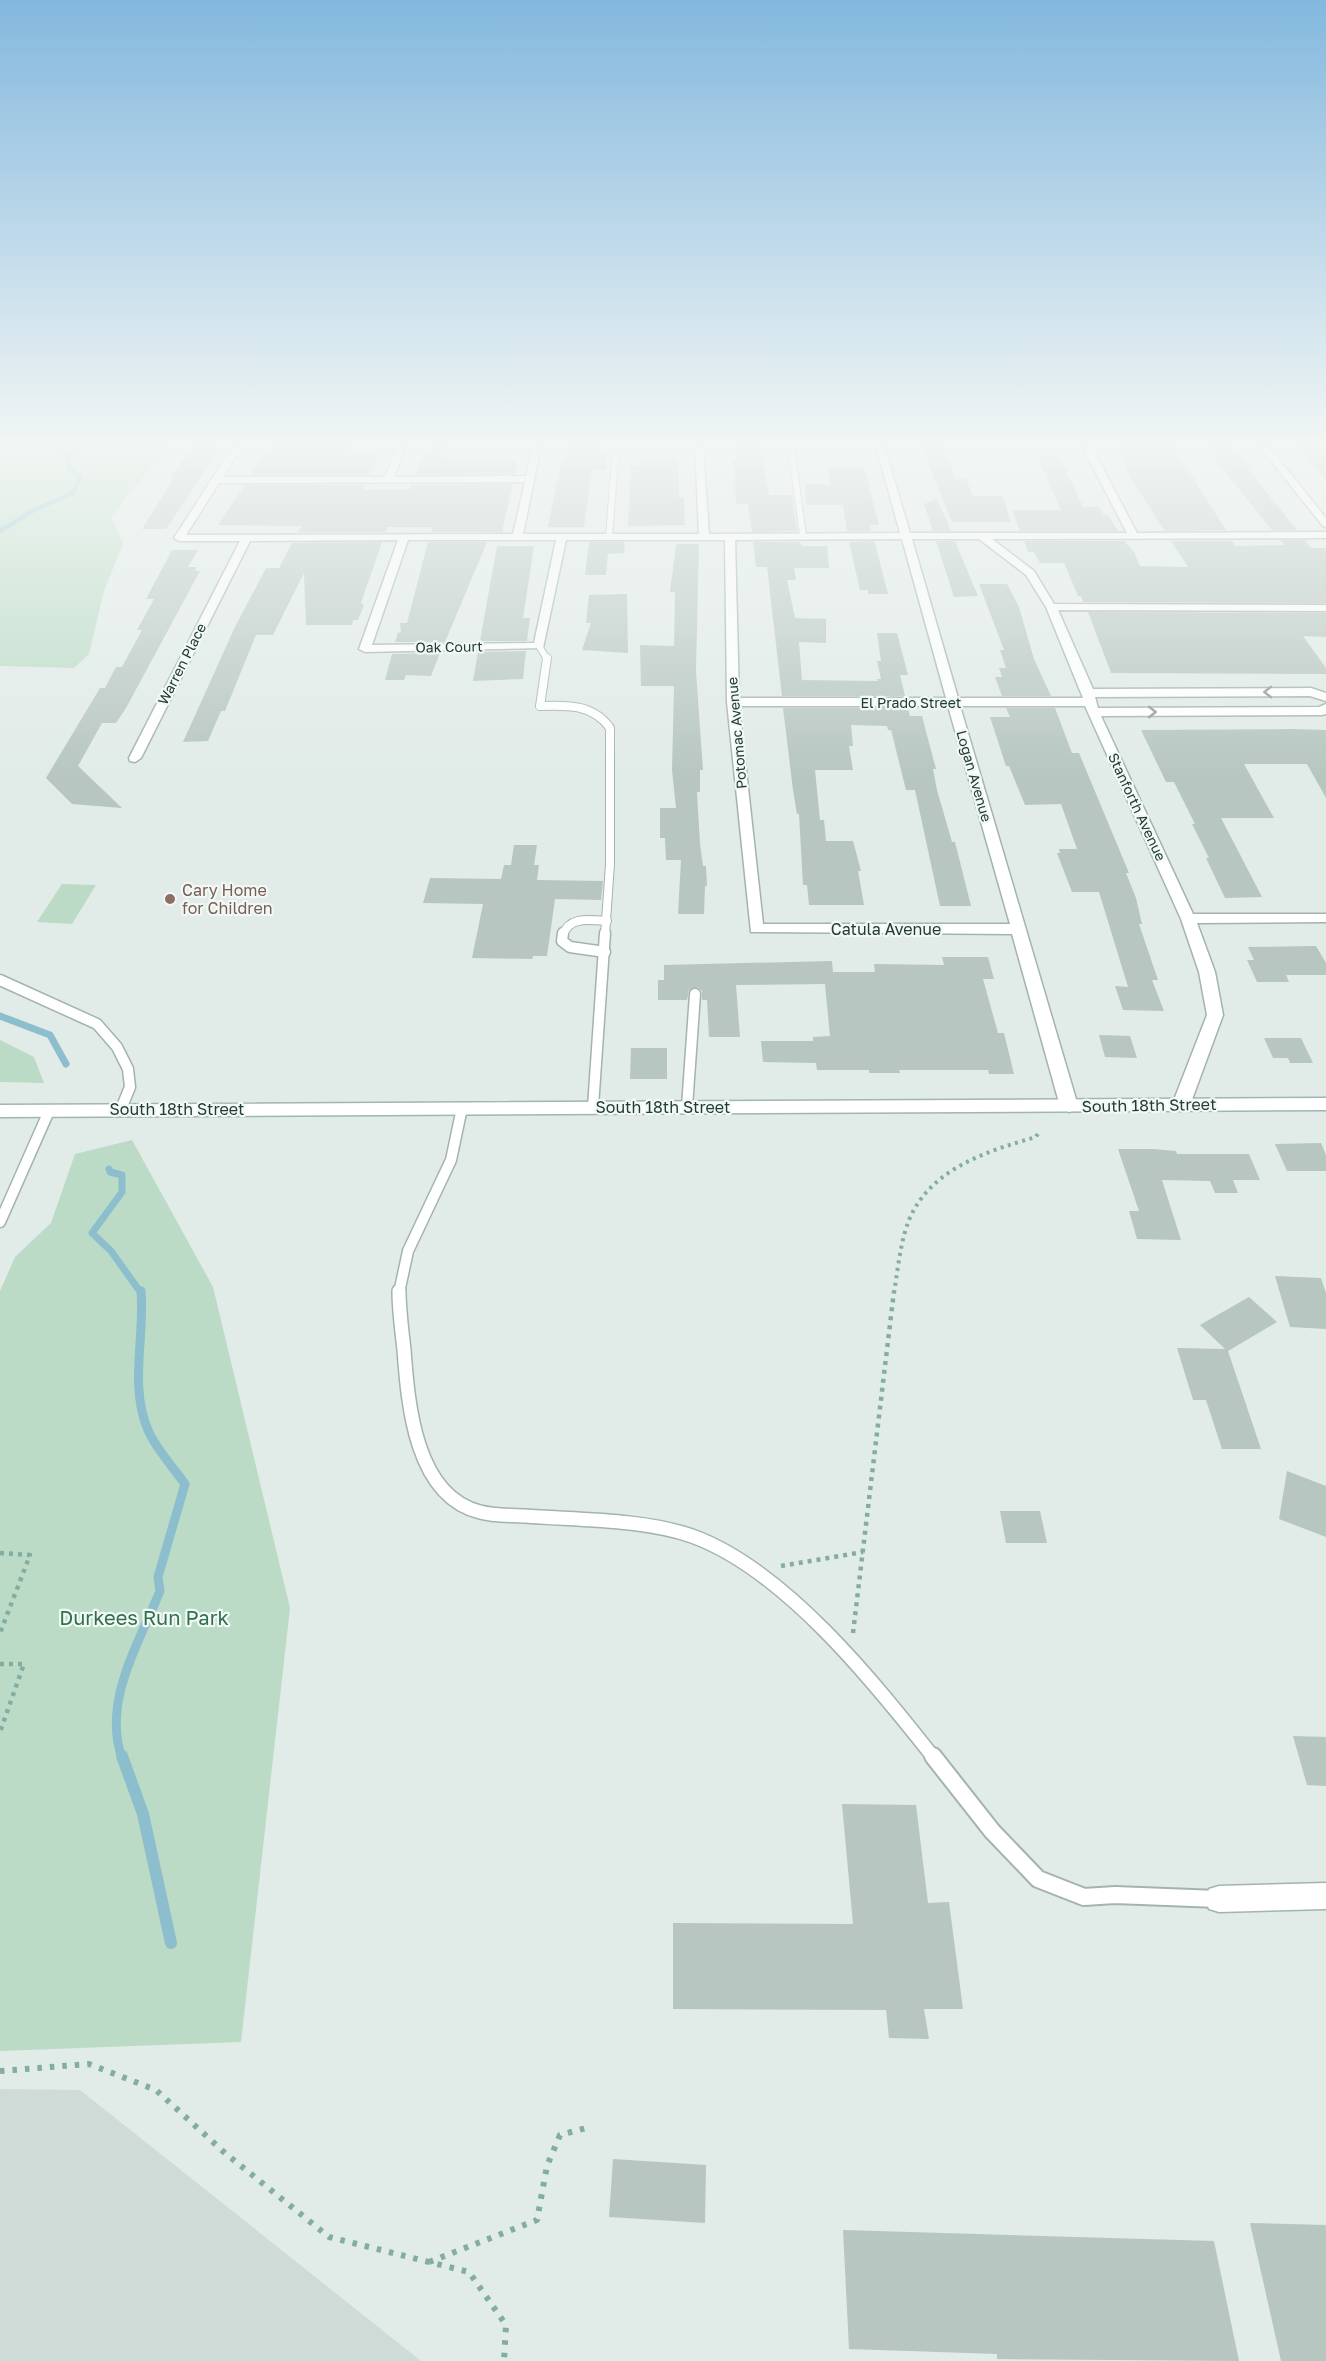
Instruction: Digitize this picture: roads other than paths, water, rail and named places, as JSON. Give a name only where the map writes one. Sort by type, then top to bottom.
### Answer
[{"type":"street","name":"Warren Place","points":[[135,758],[237,556]]},
{"type":"street","name":"Oak Court","points":[[398,556],[365,649],[539,646]]},
{"type":"street","points":[[539,646],[557,556]]},
{"type":"street","name":"Potomac Avenue","points":[[730,556],[733,702],[756,929]]},
{"type":"street","name":"Logan Avenue","points":[[912,556],[1069,1106]]},
{"type":"street","name":"Stanforth Avenue","points":[[1008,556],[1030,573],[1051,607],[1090,702],[1188,919],[1207,972],[1215,1015],[1181,1105]]},
{"type":"street","points":[[1051,607],[1326,608]]},
{"type":"street","name":"El Prado Street","points":[[733,702],[1090,702],[1311,692],[1326,697]]},
{"type":"street","name":"El Prado Street","points":[[1090,702],[1323,711],[1326,708]]},
{"type":"street","points":[[1188,919],[1326,918]]},
{"type":"street","name":"Catula Avenue","points":[[756,929],[1017,929]]},
{"type":"street","name":"South 18th Street","points":[[0,1111],[1326,1104]]},
{"type":"street","points":[[1219,1899],[1326,1896]]},
{"type":"lane","points":[[539,646],[547,656],[540,706],[581,707],[595,711],[604,717],[610,728],[610,864],[592,1107]]},
{"type":"lane","points":[[605,952],[570,947],[562,941],[562,933],[568,924],[581,919],[607,921]]},
{"type":"lane","points":[[0,980],[97,1024],[117,1047],[128,1069],[130,1087],[121,1109]]},
{"type":"lane","points":[[687,1107],[695,994]]},
{"type":"lane","points":[[462,1108],[451,1160],[408,1251],[399,1293],[409,1412],[427,1466],[450,1498],[479,1512],[641,1526],[692,1536],[728,1553],[754,1571],[817,1623],[850,1657],[880,1689],[992,1831],[1038,1879],[1084,1897],[1115,1895],[1219,1899]]},
{"type":"lane","points":[[0,1222],[49,1111]]},
{"type":"waterway","points":[[0,1016],[50,1035],[66,1064]]},
{"type":"waterway","points":[[109,1169],[110,1172],[122,1175],[122,1192],[92,1233],[111,1251],[141,1293]]},
{"type":"waterway","points":[[122,1758],[117,1737],[120,1694],[133,1652],[160,1591],[158,1577],[185,1484],[155,1444],[142,1413],[138,1379],[141,1291]]},
{"type":"waterway","points":[[122,1756],[143,1814],[171,1943]]},
{"type":"place","name":"Cary Home for Children","points":[[170,899]]},
{"type":"park label","name":"Durkees Run Park","points":[[144,1618]]}]
